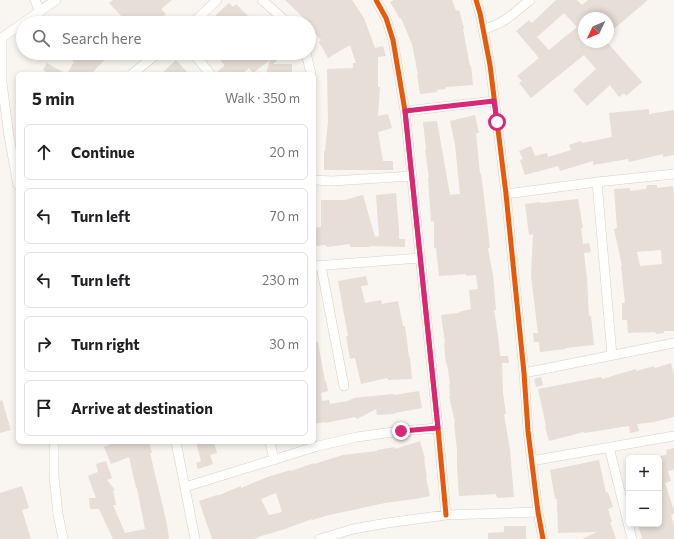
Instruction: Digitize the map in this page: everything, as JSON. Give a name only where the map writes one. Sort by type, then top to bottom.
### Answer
[{"type":"street","points":[[35,0],[40,12]]},
{"type":"street","points":[[34,16],[56,0]]},
{"type":"street","points":[[200,16],[217,0]]},
{"type":"street","points":[[262,0],[280,16]]},
{"type":"street","points":[[376,0],[386,18],[393,40],[405,111],[446,515]]},
{"type":"street","points":[[476,0],[484,29],[490,65],[506,194],[524,373],[531,461],[543,539]]},
{"type":"street","points":[[484,29],[494,27],[501,23],[530,0]]},
{"type":"street","points":[[16,28],[1,38],[2,83],[16,174]]},
{"type":"street","points":[[134,72],[149,60]]},
{"type":"street","points":[[199,60],[209,72]]},
{"type":"street","points":[[308,60],[311,72]]},
{"type":"street","points":[[405,111],[494,101]]},
{"type":"street","points":[[506,194],[674,174]]},
{"type":"street","points":[[316,180],[332,181],[412,176]]},
{"type":"street","points":[[597,182],[612,355]]},
{"type":"street","points":[[344,386],[317,266],[420,258]]},
{"type":"street","points":[[524,373],[674,343]]},
{"type":"street","points":[[185,487],[318,446],[357,437],[438,428]]},
{"type":"street","points":[[531,461],[674,436]]},
{"type":"street","points":[[54,444],[54,477],[58,514],[63,539]]},
{"type":"street","points":[[176,444],[195,539]]},
{"type":"street","points":[[270,444],[274,460]]},
{"type":"street","points":[[609,447],[632,539]]},
{"type":"street","points":[[320,539],[353,529],[446,515],[538,512]]},
{"type":"building","points":[[113,0],[172,0],[161,9],[166,14],[164,16],[121,16],[109,3]]},
{"type":"building","points":[[285,0],[352,0],[364,18],[375,48],[383,46],[386,56],[378,57],[378,87],[380,87],[378,116],[388,114],[392,128],[378,132],[383,161],[393,161],[393,170],[324,170],[324,151],[328,122],[327,69],[353,68],[353,63],[356,63],[350,45],[328,58],[319,42],[321,40],[316,35],[316,16],[302,16]]},
{"type":"building","points":[[394,0],[452,0],[456,11],[459,10],[464,28],[473,85],[446,87],[446,89],[437,90],[437,92],[420,94],[412,44],[401,18],[400,19],[390,2]]},
{"type":"building","points":[[556,0],[577,0],[582,5],[588,0],[648,0],[614,29],[614,12],[578,12],[578,48],[612,48],[642,82],[626,96],[624,93],[619,97],[610,85],[587,106],[573,90],[596,69],[584,55],[531,98],[519,83],[522,81],[517,76],[539,58],[516,31],[529,20],[532,23]],"holes":[[[564,13],[577,27],[549,50],[537,37]]]},
{"type":"building","points":[[229,3],[233,7],[236,4],[248,16],[215,16]]},
{"type":"building","points":[[72,60],[104,60],[93,72],[68,72],[74,62]]},
{"type":"building","points":[[176,60],[187,72],[163,72]]},
{"type":"building","points":[[220,60],[270,60],[254,72],[252,72],[249,68],[244,72],[217,72],[224,66]]},
{"type":"building","points":[[270,60],[278,60],[273,64],[292,64],[292,72],[267,72]]},
{"type":"building","points":[[47,63],[63,72],[46,72],[43,70]]},
{"type":"building","points":[[649,109],[649,114],[674,110],[674,155],[663,157],[663,154],[629,162],[628,159],[593,165],[593,161],[560,171],[558,166],[525,175],[520,160],[523,159],[519,151],[531,146],[535,156],[547,153],[548,157],[571,150],[569,145],[581,141],[582,143],[612,137],[609,113]]},
{"type":"building","points":[[475,115],[479,133],[476,133],[490,248],[488,248],[493,275],[496,310],[494,310],[500,356],[508,356],[509,363],[502,363],[503,393],[506,414],[504,414],[510,450],[514,497],[497,498],[496,494],[459,496],[455,423],[449,396],[450,384],[446,364],[441,315],[459,313],[471,309],[469,290],[478,289],[476,275],[466,276],[466,274],[439,276],[436,248],[434,248],[434,221],[431,222],[429,177],[423,122],[437,121],[450,195],[460,194],[455,145],[450,121]]},
{"type":"building","points":[[647,185],[657,185],[657,188],[673,186],[674,197],[674,331],[664,331],[664,333],[656,334],[655,332],[628,333],[627,320],[622,320],[622,303],[625,303],[622,266],[614,229],[617,228],[614,189],[630,188],[630,191],[646,189]],"holes":[[[661,250],[662,264],[640,266],[637,252]]]},
{"type":"building","points":[[396,193],[399,239],[405,239],[405,247],[350,247],[350,244],[327,247],[326,245],[316,246],[316,228],[321,227],[321,200],[344,200],[363,195],[375,237],[379,236],[376,195]]},
{"type":"building","points":[[578,199],[583,228],[581,228],[583,244],[589,243],[591,252],[584,253],[589,316],[591,316],[594,345],[540,352],[539,342],[534,342],[533,333],[538,333],[531,276],[533,234],[529,235],[525,204]]},
{"type":"building","points":[[366,276],[368,285],[361,286],[365,303],[381,300],[382,304],[398,301],[403,326],[405,326],[412,379],[388,380],[387,378],[361,384],[355,358],[350,359],[346,336],[348,336],[338,281]]},
{"type":"building","points":[[316,342],[318,342],[328,391],[321,393],[322,401],[329,400],[330,404],[348,401],[354,398],[394,395],[419,391],[422,408],[395,414],[377,415],[376,409],[357,419],[355,417],[316,424]]},
{"type":"building","points":[[671,363],[674,375],[674,417],[637,424],[639,431],[630,433],[629,426],[584,432],[549,441],[538,389],[601,377],[602,379],[636,369],[636,371],[654,366],[655,368]]},
{"type":"building","points":[[541,377],[543,385],[536,387],[534,379]]},
{"type":"building","points":[[2,400],[11,430],[0,433],[0,401]]},
{"type":"building","points":[[420,441],[425,459],[426,477],[430,496],[385,503],[312,519],[253,539],[212,539],[199,501],[217,496],[241,486],[241,488],[270,476],[343,455],[377,451],[395,447],[395,449]],"holes":[[[276,493],[282,512],[269,515],[261,499]]]},
{"type":"building","points":[[111,444],[150,444],[152,453],[150,453],[167,524],[169,539],[113,539],[99,509],[90,509],[89,498],[96,498],[88,476],[98,472],[96,464],[106,461],[112,478],[107,480],[115,490],[113,491],[116,505],[113,505],[125,533],[145,529],[129,457],[111,464],[104,447]]},
{"type":"building","points":[[197,444],[215,444],[217,453],[210,455],[213,464],[198,469],[196,463],[201,461]]},
{"type":"building","points":[[674,448],[674,470],[668,471],[671,481],[665,483],[674,510],[674,514],[671,515],[674,526],[674,539],[642,539],[639,527],[662,527],[662,456],[667,454],[666,450]]},
{"type":"building","points":[[599,460],[606,493],[608,492],[613,507],[608,509],[612,522],[610,522],[616,539],[582,539],[597,532],[558,533],[557,499],[555,499],[550,470]]},
{"type":"building","points":[[22,486],[29,508],[22,510],[31,539],[0,539],[0,493]]},
{"type":"building","points":[[504,526],[526,526],[526,539],[488,539],[488,533],[504,532]]},
{"type":"cycle path","points":[[376,0],[386,18],[393,40],[405,111],[446,515]]},
{"type":"cycle path","points":[[476,0],[490,65],[506,194],[524,373],[528,431],[538,512],[543,539]]},
{"type":"route","points":[[401,431],[438,428],[405,111],[494,101],[497,122]]}]
